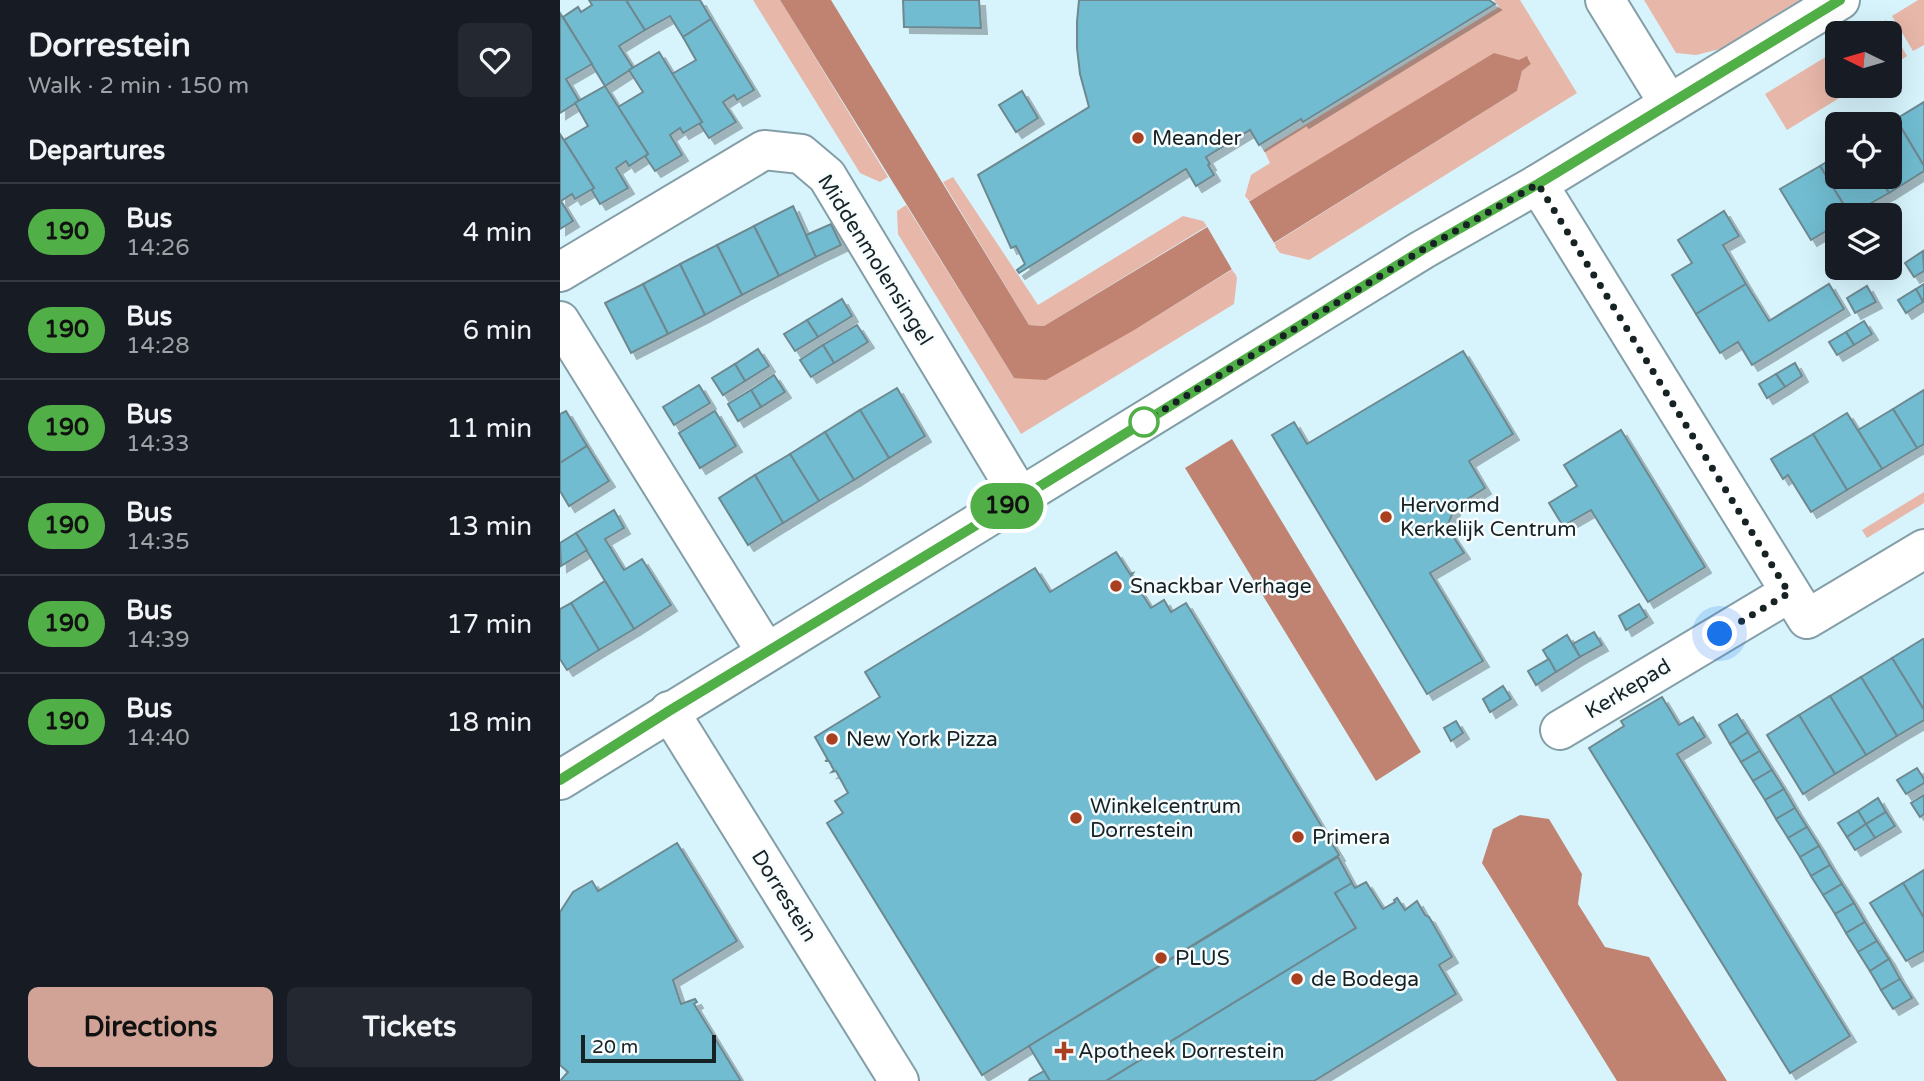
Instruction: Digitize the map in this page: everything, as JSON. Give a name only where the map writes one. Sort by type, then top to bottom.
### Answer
[{"type":"street","points":[[1605,0],[1669,104]]},
{"type":"street","points":[[560,780],[1400,263],[1538,184],[1840,0]]},
{"type":"street","name":"Middenmolensingel","points":[[560,272],[764,150],[801,154],[827,176],[1021,498]]},
{"type":"street","points":[[1538,184],[1807,619],[1924,549]]},
{"type":"street","points":[[560,321],[766,652]]},
{"type":"street","name":"Kerkepad","points":[[1560,730],[1789,593]]},
{"type":"street","name":"Dorrestein","points":[[669,711],[900,1081]]},
{"type":"shaded area","points":[[753,0],[780,0],[888,177],[880,182],[860,173]]},
{"type":"shaded area","points":[[780,0],[831,0],[1029,325],[1044,326],[1494,53],[1519,60],[1527,56],[1531,64],[1522,71],[1517,91],[1136,329],[1046,380],[1014,378]]},
{"type":"shaded area","points":[[1494,0],[1520,0],[1577,93],[1309,260],[1280,253],[1273,244],[1517,91],[1522,71],[1531,64],[1528,57],[1249,201],[1245,196],[1251,175],[1270,163],[1264,150],[1499,7]]},
{"type":"shaded area","points":[[1644,0],[1800,0],[1720,49],[1696,55],[1676,53]]},
{"type":"shaded area","points":[[1918,0],[1924,0],[1924,45],[1913,51],[1902,33],[1902,21],[1895,21],[1892,16]]},
{"type":"shaded area","points":[[1825,57],[1825,98],[1839,98],[1787,130],[1765,94]]},
{"type":"shaded area","points":[[953,177],[1038,305],[1183,216],[1203,221],[1207,226],[1044,326],[1029,325],[943,182]]},
{"type":"shaded area","points":[[906,205],[1014,378],[1136,329],[1233,269],[1237,278],[1234,304],[1021,434],[898,234],[897,211]]},
{"type":"shaded area","points":[[1232,439],[1421,752],[1376,781],[1185,468]]},
{"type":"shaded area","points":[[1924,492],[1924,503],[1867,538],[1862,530]]},
{"type":"shaded area","points":[[1520,815],[1549,819],[1582,874],[1578,904],[1605,947],[1649,957],[1727,1081],[1617,1081],[1482,863],[1493,829]]},
{"type":"pier","points":[[1247,198],[1276,246],[1234,273],[1205,223]]},
{"type":"building","points":[[589,0],[626,0],[645,30],[619,46],[633,68],[605,86],[563,17],[578,7],[581,12],[592,5]]},
{"type":"building","points":[[626,0],[700,0],[711,19],[683,37],[670,16],[645,30]]},
{"type":"building","points":[[903,0],[979,0],[981,28],[904,27]]},
{"type":"building","name":"Meander","points":[[1079,0],[1489,0],[1495,4],[1303,122],[1301,119],[1259,145],[1250,130],[1206,157],[1214,175],[1196,186],[1186,169],[1019,273],[1017,270],[1025,264],[1016,246],[1011,248],[978,175],[1089,107],[1080,74],[1077,48]]},
{"type":"building","points":[[560,13],[592,64],[566,79],[579,101],[560,113]]},
{"type":"building","points":[[711,19],[754,90],[737,100],[734,95],[723,102],[736,122],[709,138],[672,74],[696,60],[683,37]]},
{"type":"building","points":[[659,52],[702,122],[683,133],[680,128],[670,135],[682,155],[655,171],[645,156],[648,154],[618,107],[643,92],[629,70]]},
{"type":"building","points":[[605,86],[648,154],[629,166],[626,161],[616,168],[628,188],[600,204],[591,189],[594,188],[564,140],[588,126],[575,103]]},
{"type":"building","points":[[1022,91],[1038,118],[1016,132],[999,105]]},
{"type":"building","points":[[1924,102],[1924,166],[1902,129],[1902,115]]},
{"type":"building","points":[[1902,129],[1924,166],[1924,171],[1902,185]]},
{"type":"building","points":[[560,134],[594,188],[575,199],[572,194],[561,201],[573,221],[560,229]]},
{"type":"building","points":[[1820,166],[1825,174],[1825,189],[1834,189],[1843,203],[1825,203],[1825,232],[1811,240],[1780,189]]},
{"type":"building","points":[[1834,189],[1886,189],[1889,193],[1871,203],[1843,203]]},
{"type":"building","points":[[793,206],[816,257],[779,276],[754,226]]},
{"type":"building","points":[[1724,211],[1739,236],[1723,245],[1746,284],[1696,314],[1672,275],[1692,263],[1678,240]]},
{"type":"building","points":[[831,224],[841,245],[816,257],[806,235]]},
{"type":"building","points":[[754,226],[779,276],[742,295],[717,245]]},
{"type":"building","points":[[717,245],[742,295],[705,315],[680,264]]},
{"type":"building","points":[[1923,251],[1924,271],[1914,277],[1905,263]]},
{"type":"building","points":[[680,264],[705,315],[668,334],[643,284]]},
{"type":"building","points":[[643,284],[668,334],[631,353],[605,303]]},
{"type":"building","points":[[1746,284],[1769,321],[1829,284],[1844,309],[1752,365],[1738,342],[1720,353],[1696,314]]},
{"type":"building","points":[[1924,284],[1924,302],[1923,302],[1916,289]]},
{"type":"building","points":[[1867,286],[1876,302],[1855,313],[1847,298]]},
{"type":"building","points":[[1916,289],[1923,302],[1906,313],[1898,300]]},
{"type":"building","points":[[842,299],[852,316],[818,337],[807,320]]},
{"type":"building","points":[[807,320],[818,337],[795,351],[784,334]]},
{"type":"building","points":[[1864,321],[1872,334],[1854,345],[1846,332]]},
{"type":"building","points":[[857,325],[868,342],[834,363],[823,345]]},
{"type":"building","points":[[1846,332],[1854,345],[1837,355],[1829,342]]},
{"type":"building","points":[[823,345],[834,363],[811,377],[800,360]]},
{"type":"building","points":[[758,349],[769,366],[745,381],[735,364]]},
{"type":"building","name":"Hervormd Kerkelijk Centrum","points":[[1463,351],[1513,434],[1469,461],[1485,488],[1455,507],[1447,527],[1464,553],[1430,573],[1483,661],[1427,694],[1272,435],[1294,422],[1307,444]]},
{"type":"building","points":[[1795,363],[1802,376],[1785,387],[1776,374]]},
{"type":"building","points":[[735,364],[745,381],[723,395],[712,378]]},
{"type":"building","points":[[1776,374],[1785,387],[1767,398],[1759,384]]},
{"type":"building","points":[[774,375],[785,392],[761,407],[751,390]]},
{"type":"building","points":[[699,385],[710,403],[674,425],[663,407]]},
{"type":"building","points":[[897,388],[925,436],[889,458],[860,410]]},
{"type":"building","points":[[751,390],[761,407],[738,421],[728,404]]},
{"type":"building","points":[[1924,390],[1924,444],[1917,448],[1893,409]]},
{"type":"building","points":[[1893,409],[1917,448],[1882,469],[1858,430]]},
{"type":"building","points":[[860,410],[889,458],[854,480],[825,432]]},
{"type":"building","points":[[566,411],[587,446],[560,463],[560,414]]},
{"type":"building","points":[[715,411],[736,446],[700,468],[679,433]]},
{"type":"building","points":[[1847,413],[1882,469],[1847,490],[1813,434]]},
{"type":"building","points":[[1621,430],[1705,567],[1648,602],[1591,510],[1563,526],[1549,503],[1577,486],[1564,465]]},
{"type":"building","points":[[825,432],[854,480],[819,501],[790,454]]},
{"type":"building","points":[[1813,434],[1847,490],[1811,512],[1788,475],[1783,479],[1771,459]]},
{"type":"building","points":[[587,446],[609,481],[569,506],[560,491],[560,463]]},
{"type":"building","points":[[790,454],[819,501],[783,523],[755,475]]},
{"type":"building","points":[[755,475],[783,523],[748,545],[719,498]]},
{"type":"building","points":[[614,510],[624,528],[605,539],[624,570],[642,559],[671,605],[634,629],[576,533]]},
{"type":"building","points":[[576,533],[587,550],[561,566],[560,543]]},
{"type":"building","name":"Winkelcentrum Dorrestein","points":[[1116,552],[1130,574],[1133,573],[1131,576],[1137,585],[1140,583],[1137,586],[1151,608],[1164,600],[1171,612],[1186,603],[1339,855],[982,1075],[827,823],[843,813],[835,801],[848,793],[836,771],[832,772],[834,770],[829,761],[825,761],[828,760],[815,737],[880,697],[865,672],[1035,568],[1050,592]]},
{"type":"building","points":[[605,581],[634,629],[599,650],[571,603]]},
{"type":"building","points":[[571,603],[599,650],[567,670],[560,659],[560,609]]},
{"type":"building","points":[[1639,604],[1647,617],[1626,630],[1619,616]]},
{"type":"building","points":[[1594,632],[1602,645],[1580,657],[1573,644]]},
{"type":"building","points":[[1567,635],[1580,657],[1556,672],[1543,650]]},
{"type":"building","points":[[1924,640],[1924,710],[1892,658]]},
{"type":"building","points":[[1892,658],[1924,710],[1924,720],[1897,736],[1861,677]]},
{"type":"building","points":[[1549,659],[1556,672],[1536,685],[1528,671]]},
{"type":"building","points":[[1861,677],[1897,736],[1866,755],[1830,696]]},
{"type":"building","points":[[1503,686],[1511,699],[1490,712],[1483,699]]},
{"type":"building","points":[[1830,696],[1866,755],[1835,774],[1799,715]]},
{"type":"building","points":[[1662,697],[1679,725],[1693,717],[1705,737],[1677,754],[1850,1036],[1790,1073],[1589,748],[1624,726],[1621,721]]},
{"type":"building","points":[[1737,714],[1748,732],[1730,744],[1719,725]]},
{"type":"building","points":[[1799,715],[1835,774],[1803,794],[1767,735]]},
{"type":"building","points":[[1456,721],[1463,733],[1451,741],[1444,728]]},
{"type":"building","points":[[1748,732],[1760,751],[1741,762],[1730,744]]},
{"type":"building","points":[[1760,751],[1772,770],[1753,781],[1741,762]]},
{"type":"building","points":[[1917,768],[1924,783],[1906,794],[1897,780]]},
{"type":"building","points":[[1772,770],[1784,789],[1765,800],[1753,781]]},
{"type":"building","points":[[1784,789],[1795,808],[1776,819],[1765,800]]},
{"type":"building","points":[[1924,795],[1924,814],[1920,817],[1911,803]]},
{"type":"building","points":[[1878,798],[1886,812],[1866,824],[1858,811]]},
{"type":"building","points":[[1795,808],[1807,827],[1788,838],[1776,819]]},
{"type":"building","points":[[1858,811],[1866,824],[1847,837],[1838,823]]},
{"type":"building","points":[[1886,812],[1895,826],[1875,838],[1866,824]]},
{"type":"building","points":[[1866,824],[1875,838],[1855,850],[1847,837]]},
{"type":"building","points":[[1807,827],[1819,846],[1800,857],[1788,838]]},
{"type":"building","points":[[677,843],[737,941],[673,980],[681,1004],[695,999],[697,1002],[694,1004],[741,1081],[560,1081],[568,1072],[560,1065],[560,912],[573,892],[592,881],[598,891]]},
{"type":"building","points":[[1819,846],[1830,865],[1811,876],[1800,857]]},
{"type":"building","points":[[1338,857],[1352,883],[1335,893],[1356,928],[1106,1081],[1050,1081],[1029,1046]]},
{"type":"building","points":[[1830,865],[1842,884],[1823,895],[1811,876]]},
{"type":"building","points":[[1924,870],[1924,918],[1903,883]]},
{"type":"building","points":[[1366,882],[1383,909],[1397,898],[1405,910],[1417,901],[1452,957],[1439,965],[1456,994],[1314,1081],[1106,1081],[1356,928],[1335,893],[1352,883],[1355,888]]},
{"type":"building","points":[[1903,883],[1924,918],[1924,951],[1906,961],[1870,903]]},
{"type":"building","points":[[1842,884],[1854,903],[1835,914],[1823,895]]},
{"type":"building","points":[[1854,903],[1865,922],[1846,933],[1835,914]]},
{"type":"building","points":[[1865,922],[1877,941],[1858,952],[1846,933]]},
{"type":"building","points":[[1877,941],[1889,959],[1870,971],[1858,952]]},
{"type":"building","points":[[1889,959],[1900,979],[1881,990],[1870,971]]},
{"type":"building","points":[[1900,979],[1912,998],[1893,1009],[1881,990]]},
{"type":"building","points":[[1044,1071],[1050,1081],[1029,1081],[1030,1079]]},
{"type":"bus line","name":"190","points":[[560,780],[1422,250],[1538,184],[1840,0]]},
{"type":"place","name":"Meander","points":[[1138,138]]},
{"type":"place","name":"Hervormd Kerkelijk Centrum","points":[[1386,517]]},
{"type":"place","name":"Snackbar Verhage","points":[[1116,586]]},
{"type":"place","name":"New York Pizza","points":[[832,739]]},
{"type":"place","name":"Winkelcentrum Dorrestein","points":[[1076,818]]},
{"type":"place","name":"Primera","points":[[1298,837]]},
{"type":"place","name":"PLUS","points":[[1161,958]]},
{"type":"place","name":"de Bodega","points":[[1297,979]]},
{"type":"place","name":"Apotheek Dorrestein","points":[[1064,1051]]},
{"type":"route","points":[[1144,422],[1422,250],[1538,184],[1789,593],[1720,634]]}]
